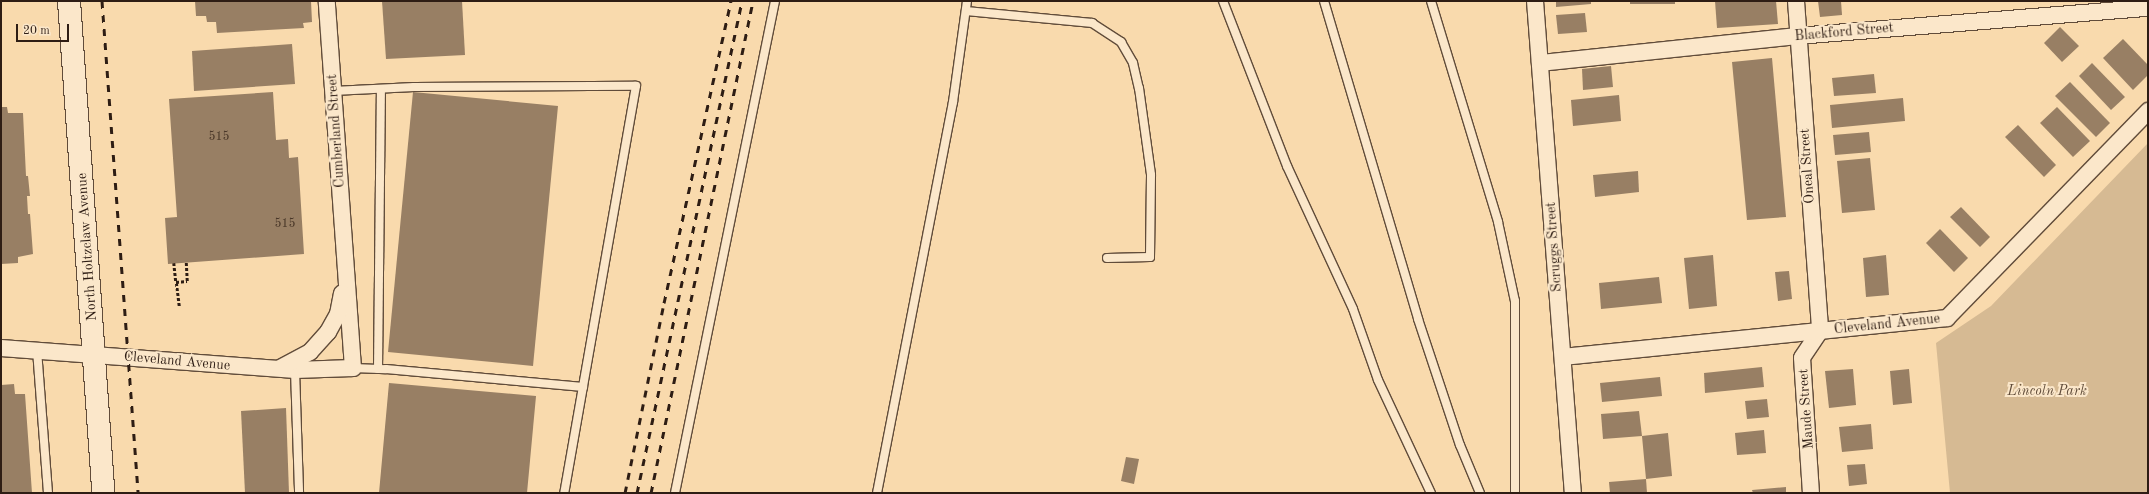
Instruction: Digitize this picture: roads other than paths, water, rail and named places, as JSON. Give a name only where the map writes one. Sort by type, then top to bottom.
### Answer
[{"type":"main road","name":"North Holtzclaw Avenue","points":[[69,1],[103,493]]},
{"type":"street","name":"Cumberland Street","points":[[327,1],[353,368]]},
{"type":"street","name":"Scruggs Street","points":[[1535,1],[1574,493]]},
{"type":"street","name":"Oneal Street","points":[[1796,1],[1820,331]]},
{"type":"street","name":"Blackford Street","points":[[1540,63],[1798,36],[2148,8]]},
{"type":"street","name":"Cleveland Avenue","points":[[1563,357],[1947,318],[2148,111]]},
{"type":"street","name":"Cumberland Street","points":[[278,369],[310,352],[328,332],[338,314],[344,288],[345,262]]},
{"type":"street","name":"Maude Street","points":[[1811,493],[1802,358],[1820,331]]},
{"type":"street","name":"Cleveland Avenue","points":[[1,348],[295,370],[353,368]]},
{"type":"lane","points":[[675,493],[775,1]]},
{"type":"lane","points":[[877,493],[953,102],[967,1]]},
{"type":"lane","points":[[1224,1],[1287,166],[1353,309],[1378,380],[1431,493]]},
{"type":"lane","points":[[1324,1],[1418,319],[1460,445],[1480,493]]},
{"type":"lane","points":[[1431,1],[1498,222],[1515,301],[1515,493]]},
{"type":"lane","points":[[966,11],[1092,23],[1121,42],[1133,63],[1139,88],[1151,175],[1150,257],[1107,258]]},
{"type":"lane","points":[[333,91],[381,89],[636,86],[564,493]]},
{"type":"lane","points":[[378,369],[381,89]]},
{"type":"lane","points":[[37,350],[48,493]]},
{"type":"lane","points":[[353,368],[583,387]]},
{"type":"lane","points":[[295,370],[299,493]]},
{"type":"railway","points":[[102,1],[138,493]]},
{"type":"railway","points":[[625,493],[664,303],[731,1]]},
{"type":"railway","points":[[637,493],[742,1]]},
{"type":"railway","points":[[651,493],[753,1]]},
{"type":"park label","name":"Lincoln Park","points":[[2047,391]]}]
